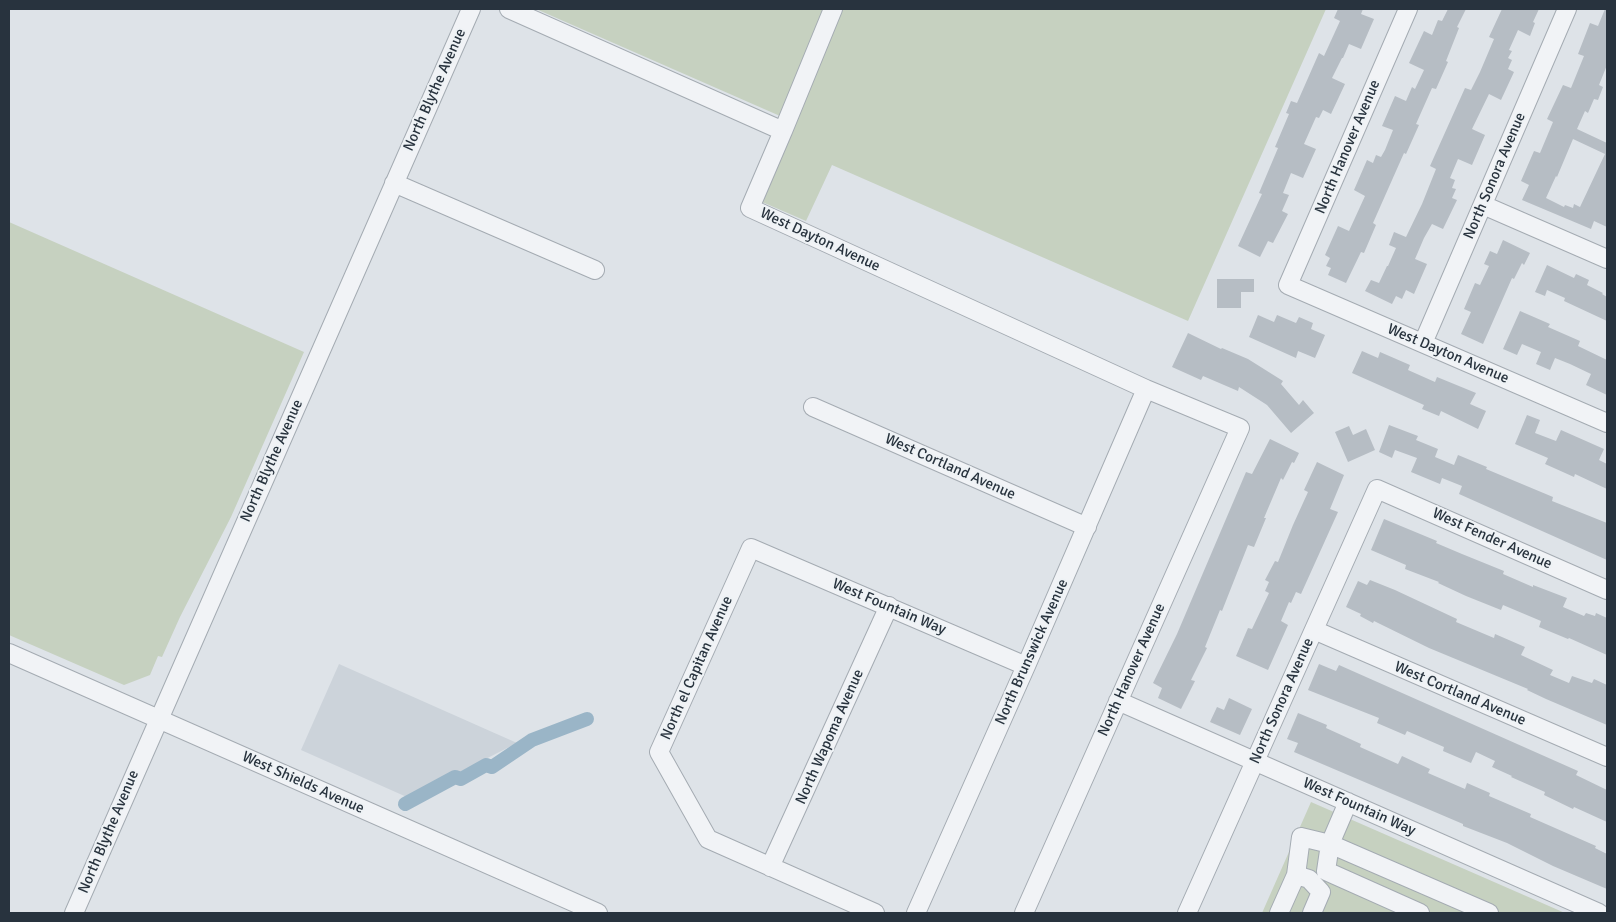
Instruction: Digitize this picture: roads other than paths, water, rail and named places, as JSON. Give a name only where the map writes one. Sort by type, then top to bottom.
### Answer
[{"type":"street","name":"North Blythe Avenue","points":[[74,913],[471,9]]},
{"type":"street","points":[[509,9],[783,131],[833,9]]},
{"type":"street","name":"North Hanover Avenue","points":[[1288,285],[1408,9]]},
{"type":"street","name":"North Sonora Avenue","points":[[1423,343],[1567,9]]},
{"type":"street","name":"West Dayton Avenue","points":[[783,131],[750,208],[1146,389],[1240,428]]},
{"type":"street","points":[[394,183],[595,270]]},
{"type":"street","points":[[1483,206],[1607,259]]},
{"type":"street","name":"West Dayton Avenue","points":[[1288,285],[1607,423]]},
{"type":"street","name":"North Brunswick Avenue","points":[[916,913],[1146,389]]},
{"type":"street","name":"West Cortland Avenue","points":[[814,407],[1087,527]]},
{"type":"street","name":"North Hanover Avenue","points":[[1024,913],[1240,428]]},
{"type":"street","name":"North Sonora Avenue","points":[[1187,913],[1377,488]]},
{"type":"street","name":"West Fender Avenue","points":[[1377,488],[1607,590]]},
{"type":"street","name":"West Fountain Way","points":[[752,548],[1026,666]]},
{"type":"street","name":"North el Capitan Avenue","points":[[752,548],[659,752],[708,839],[770,867]]},
{"type":"street","name":"North Wapoma Avenue","points":[[770,867],[889,606]]},
{"type":"street","name":"West Cortland Avenue","points":[[1314,630],[1607,758]]},
{"type":"street","name":"West Shields Avenue","points":[[9,653],[598,913]]},
{"type":"street","name":"West Fountain Way","points":[[1118,701],[1598,913]]},
{"type":"street","points":[[1348,802],[1330,844],[1326,871],[1420,913]]},
{"type":"street","points":[[1279,913],[1296,875],[1301,837],[1330,844],[1489,913]]},
{"type":"street","points":[[770,867],[875,913]]},
{"type":"street","points":[[1296,875],[1309,879],[1321,892],[1312,913]]},
{"type":"waterway","points":[[405,804],[455,777],[461,779],[486,765],[492,767],[532,740],[587,719]]}]
